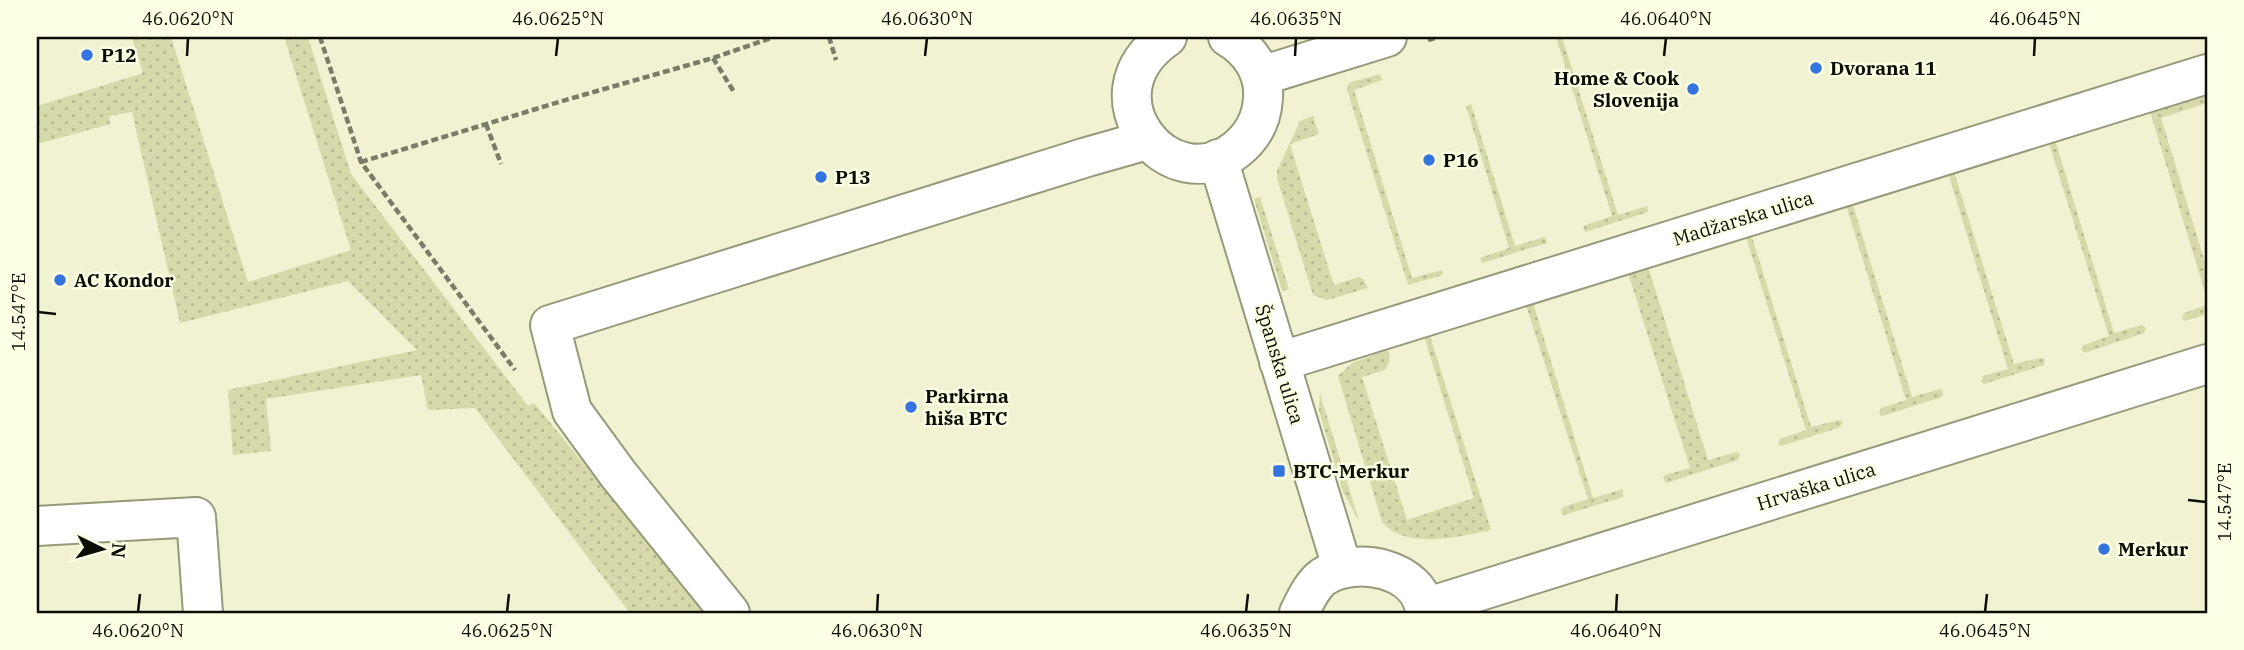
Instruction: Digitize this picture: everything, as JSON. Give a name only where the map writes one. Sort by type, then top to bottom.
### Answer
[{"type":"street","points":[[1167,37],[1152,47],[1139,64],[1132,83],[1131,103],[1136,122],[1147,140],[1164,154],[1184,162],[1206,163],[1230,155],[1243,145],[1255,129],[1263,111],[1261,76],[1251,56],[1228,37]]},
{"type":"street","points":[[1261,76],[1387,37]]},
{"type":"street","name":"Madžarska ulica","points":[[1279,362],[2207,74]]},
{"type":"street","points":[[730,613],[618,474],[572,411],[550,325],[1147,140]]},
{"type":"street","name":"Španska ulica","points":[[1218,159],[1342,568]]},
{"type":"street","name":"Hrvaška ulica","points":[[1425,611],[2207,364]]},
{"type":"street","points":[[37,526],[196,517],[203,613]]},
{"type":"street","points":[[1299,613],[1309,593],[1322,578],[1342,568],[1365,565],[1389,571],[1404,580],[1416,590],[1425,611]]},
{"type":"path","points":[[320,37],[360,162],[516,371]]},
{"type":"path","points":[[360,162],[713,58],[774,37]]},
{"type":"path","points":[[829,37],[836,60]]},
{"type":"path","points":[[713,58],[734,92]]},
{"type":"path","points":[[486,124],[501,164]]},
{"type":"green space","points":[[132,37],[171,37],[248,282],[351,250],[284,37],[308,37],[351,174],[528,406],[534,403],[706,613],[630,613],[475,408],[428,410],[421,375],[266,399],[271,451],[233,455],[228,390],[417,350],[348,281],[180,323],[132,112],[109,116],[110,124],[37,144],[37,106],[143,73]]},
{"type":"green space","points":[[1556,37],[1562,37],[1618,215],[1647,206],[1648,212],[1585,232],[1583,226],[1612,216]]},
{"type":"green space","points":[[1380,74],[1382,80],[1354,90],[1412,278],[1442,270],[1443,275],[1408,285],[1347,90],[1349,83]]},
{"type":"green space","points":[[2207,87],[2207,103],[2161,118],[2207,269],[2207,299],[2148,105]]},
{"type":"green space","points":[[1471,104],[1515,246],[1545,237],[1547,243],[1482,263],[1480,258],[1509,248],[1466,106]]},
{"type":"green space","points":[[1313,116],[1319,134],[1290,144],[1329,270],[1334,285],[1359,277],[1368,288],[1327,300],[1313,295],[1277,178],[1277,171],[1300,121]]},
{"type":"green space","points":[[2055,140],[2114,333],[2142,325],[2146,328],[2144,333],[2085,353],[2081,350],[2084,345],[2109,336],[2049,143]]},
{"type":"green space","points":[[1954,172],[2014,364],[2045,359],[2044,365],[1984,384],[1981,382],[1983,376],[2008,369],[1948,173]]},
{"type":"green space","points":[[1260,197],[1289,289],[1282,291],[1254,199]]},
{"type":"green space","points":[[1852,202],[1912,397],[1940,389],[1943,391],[1942,397],[1882,416],[1879,414],[1881,408],[1906,400],[1846,205]]},
{"type":"green space","points":[[1751,234],[1811,427],[1842,421],[1841,427],[1781,446],[1778,444],[1780,439],[1806,430],[1746,237]]},
{"type":"green space","points":[[1648,266],[1708,460],[1736,452],[1740,454],[1738,460],[1666,483],[1663,478],[1665,475],[1690,468],[1628,273]]},
{"type":"green space","points":[[1533,303],[1593,498],[1623,489],[1623,497],[1564,515],[1561,512],[1563,507],[1588,499],[1526,305]]},
{"type":"green space","points":[[2207,305],[2207,314],[2185,321],[2182,318],[2184,313]]},
{"type":"green space","points":[[1456,326],[1430,336],[1491,530],[1449,538],[1418,539],[1392,531],[1382,522],[1338,376],[1352,363],[1387,350],[1389,353],[1385,370],[1362,377],[1407,520],[1474,498],[1424,336]]},
{"type":"green space","points":[[1320,394],[1359,521],[1343,492],[1319,411]]},
{"type":"place","name":"P12","points":[[87,55]]},
{"type":"place","name":"Dvorana 11","points":[[1816,68]]},
{"type":"place","name":"Home & Cook Slovenija","points":[[1693,89]]},
{"type":"place","name":"P16","points":[[1429,160]]},
{"type":"place","name":"P13","points":[[821,177]]},
{"type":"place","name":"AC Kondor","points":[[60,280]]},
{"type":"place","name":"Parkirna hiša BTC","points":[[911,407]]},
{"type":"place","name":"BTC-Merkur","points":[[1279,471]]},
{"type":"place","name":"Merkur","points":[[2104,549]]}]
